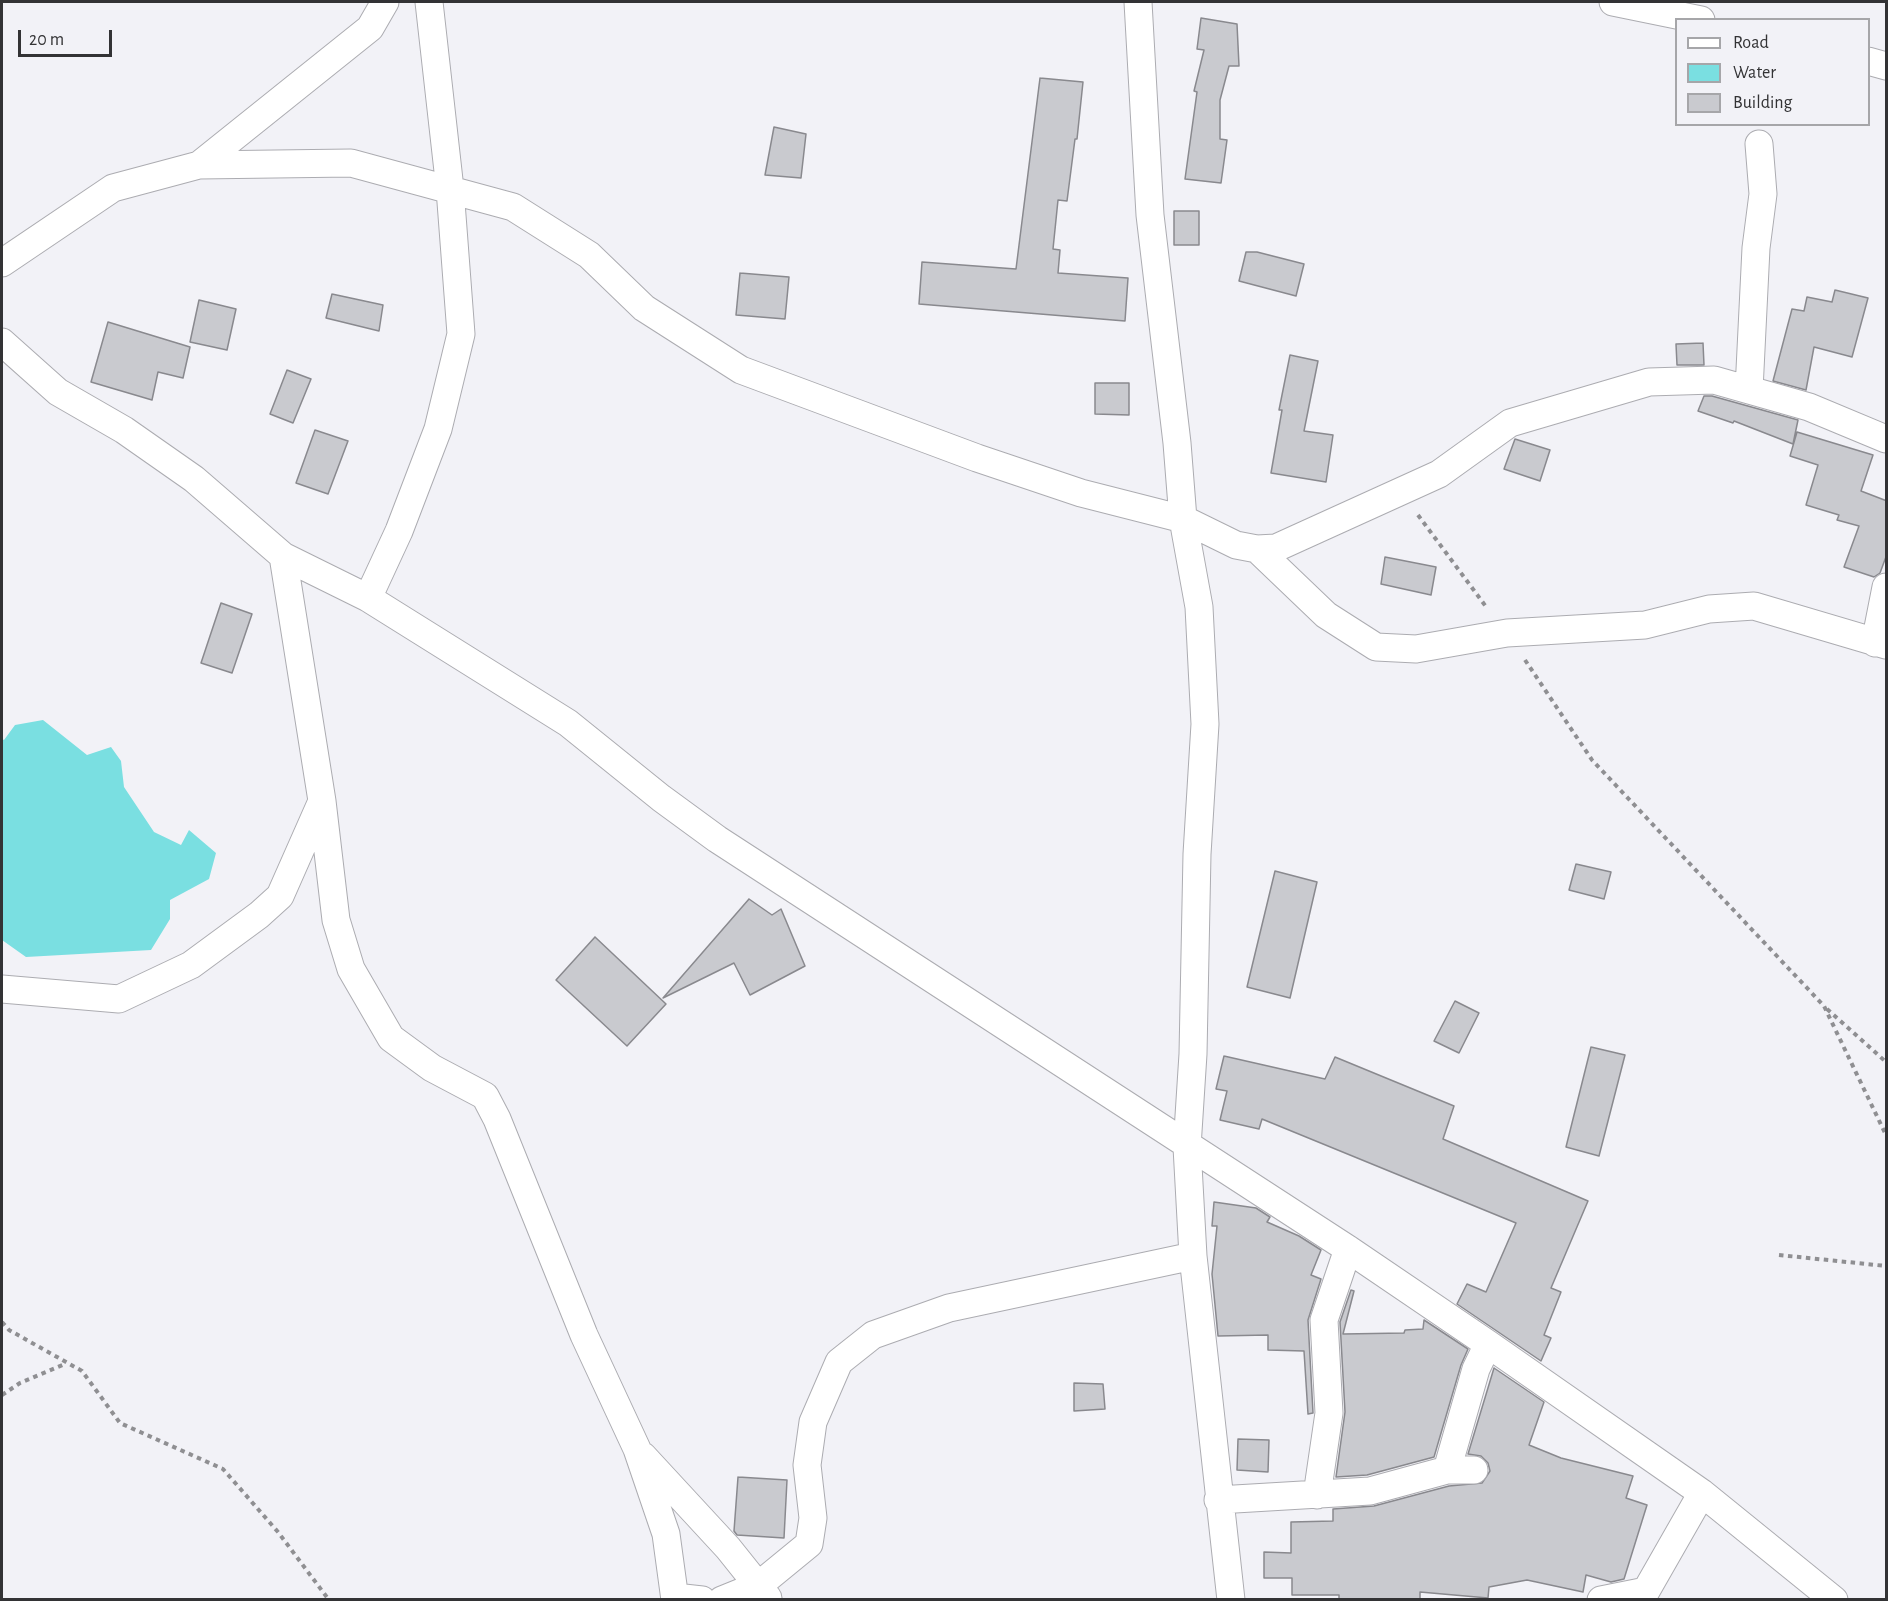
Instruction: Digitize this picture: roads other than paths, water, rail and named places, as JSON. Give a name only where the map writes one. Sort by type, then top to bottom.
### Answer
[{"type":"street","points":[[199,165],[370,28],[385,2]]},
{"type":"street","points":[[368,598],[399,531],[438,429],[460,334],[450,189],[429,2]]},
{"type":"street","points":[[1138,2],[1150,215],[1177,443],[1183,519],[1199,607],[1205,724],[1197,854],[1193,1054],[1187,1147],[1193,1256],[1218,1500],[1231,1599]]},
{"type":"street","points":[[1613,2],[1691,18]]},
{"type":"street","points":[[1870,61],[1887,66]]},
{"type":"street","points":[[1749,390],[1756,248],[1763,194],[1759,144]]},
{"type":"street","points":[[2,263],[113,188],[199,165],[351,163],[513,207],[589,255],[644,308],[741,370],[977,458],[1081,493],[1183,519],[1236,545],[1257,549],[1276,548],[1439,474],[1510,423],[1649,382],[1714,380],[1809,407],[1887,440]]},
{"type":"street","points":[[2,342],[58,392],[124,430],[194,478],[283,556],[368,598],[568,723],[661,798],[717,839],[1187,1147],[1348,1249],[1488,1344],[1702,1493],[1834,1599]]},
{"type":"street","points":[[1257,549],[1326,615],[1376,647],[1416,649],[1507,633],[1645,625],[1708,609],[1754,606],[1881,644],[1887,587]]},
{"type":"street","points":[[283,556],[322,801],[336,920],[351,969],[391,1038],[432,1068],[485,1096],[497,1119],[584,1335],[637,1449],[666,1534],[675,1598],[702,1599]]},
{"type":"street","points":[[2,989],[119,999],[191,965],[280,896],[322,801]]},
{"type":"street","points":[[1317,1495],[1329,1413],[1324,1320],[1348,1249]]},
{"type":"street","points":[[722,1599],[763,1592],[809,1544],[813,1518],[807,1465],[813,1422],[839,1362],[873,1335],[949,1308],[1193,1256]]},
{"type":"street","points":[[1447,1470],[1476,1369],[1488,1344]]},
{"type":"street","points":[[637,1449],[763,1592]]},
{"type":"street","points":[[1218,1500],[1370,1491],[1447,1470],[1474,1470]]},
{"type":"street","points":[[1601,1599],[1646,1591],[1702,1493]]},
{"type":"water","points":[[43,720],[87,755],[111,747],[121,761],[124,787],[154,832],[181,845],[189,830],[216,853],[209,879],[170,900],[170,919],[151,950],[26,957],[2,940],[2,739],[4,740],[15,725]]}]
